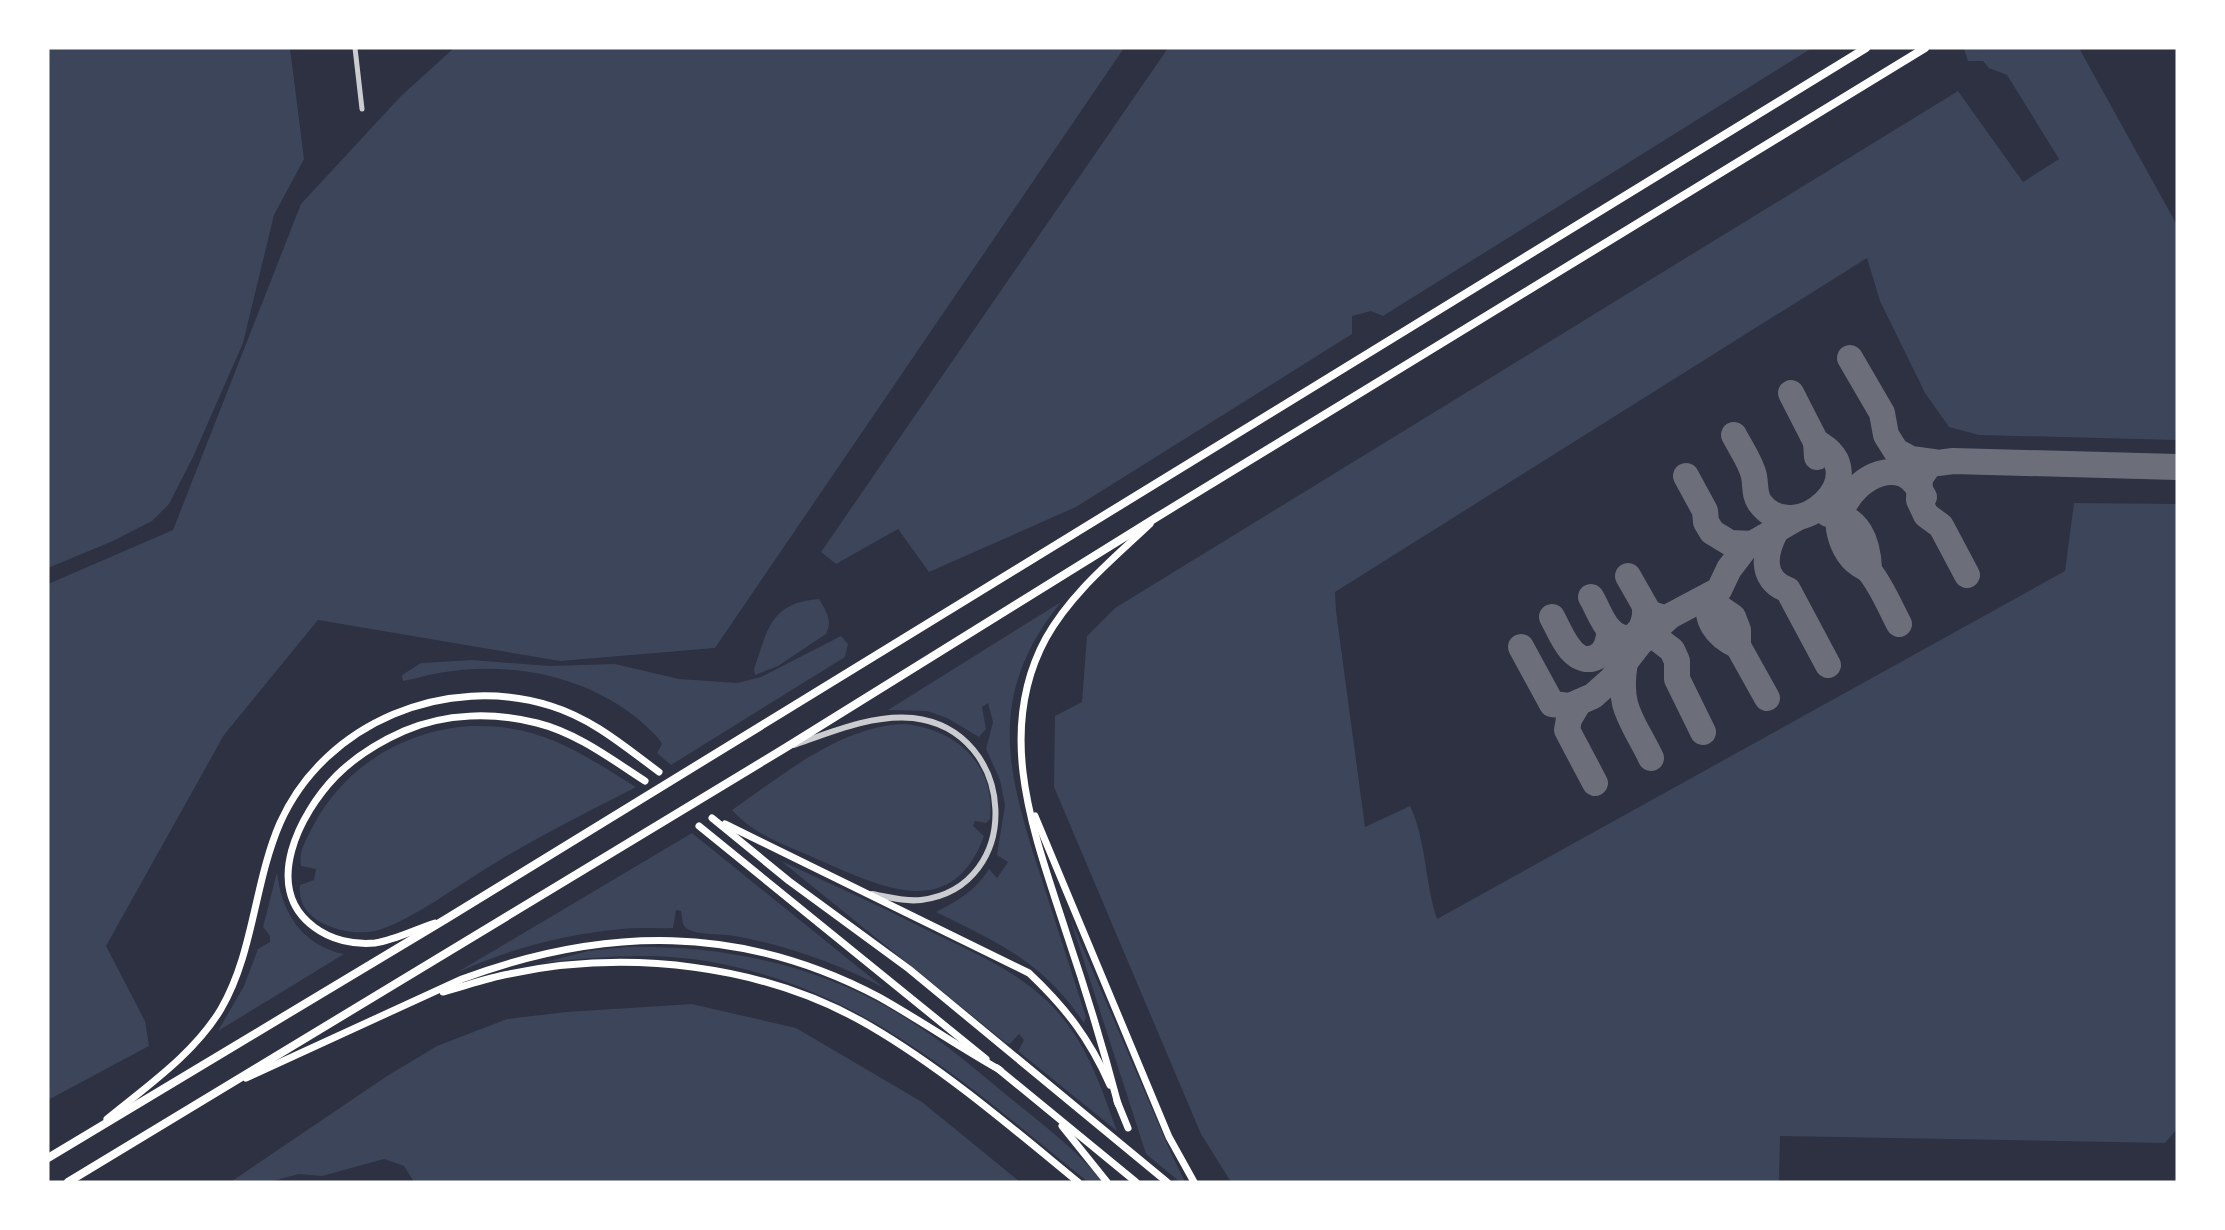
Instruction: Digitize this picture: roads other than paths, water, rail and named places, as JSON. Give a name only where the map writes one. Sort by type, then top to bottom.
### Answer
[{"type":"highway","points":[[48,1158],[446,919],[1866,48]]},
{"type":"highway","points":[[69,1182],[785,748],[1157,517],[1925,48]]},
{"type":"main road","points":[[1118,1104],[1100,1034],[1039,846],[1025,792],[1020,749],[1020,718],[1026,686],[1042,646],[1068,604],[1157,517]]},
{"type":"main road","points":[[97,1128],[184,1054],[220,1010],[240,966],[264,869],[281,822],[294,798],[310,777],[327,758],[356,734],[391,715],[435,700],[473,696],[510,697],[553,707],[588,722],[659,772]]},
{"type":"main road","points":[[446,919],[380,942],[353,942],[334,938],[317,929],[297,908],[289,888],[288,874],[292,850],[298,834],[314,804],[331,782],[366,752],[398,734],[431,722],[463,717],[511,718],[563,732],[592,747],[645,781]]},
{"type":"main road","points":[[1025,792],[1173,1145],[1194,1182]]},
{"type":"main road","points":[[1128,1128],[1084,1034],[1050,993],[1029,974],[712,818],[789,881],[909,969],[1167,1182]]},
{"type":"main road","points":[[699,826],[1136,1182]]},
{"type":"main road","points":[[218,1091],[494,968],[557,950],[637,939],[699,942],[761,953],[841,980],[879,998],[1000,1070]]},
{"type":"main road","points":[[418,1000],[509,974],[601,962],[673,965],[733,975],[786,988],[840,1012],[888,1038],[962,1087],[1078,1182]]},
{"type":"main road","points":[[1048,1111],[1107,1182]]},
{"type":"street","points":[[355,48],[362,109]]},
{"type":"street","points":[[785,748],[871,720],[914,718],[953,731],[973,748],[985,765],[994,788],[996,820],[989,846],[976,868],[952,889],[931,898],[904,900],[870,894]]}]
